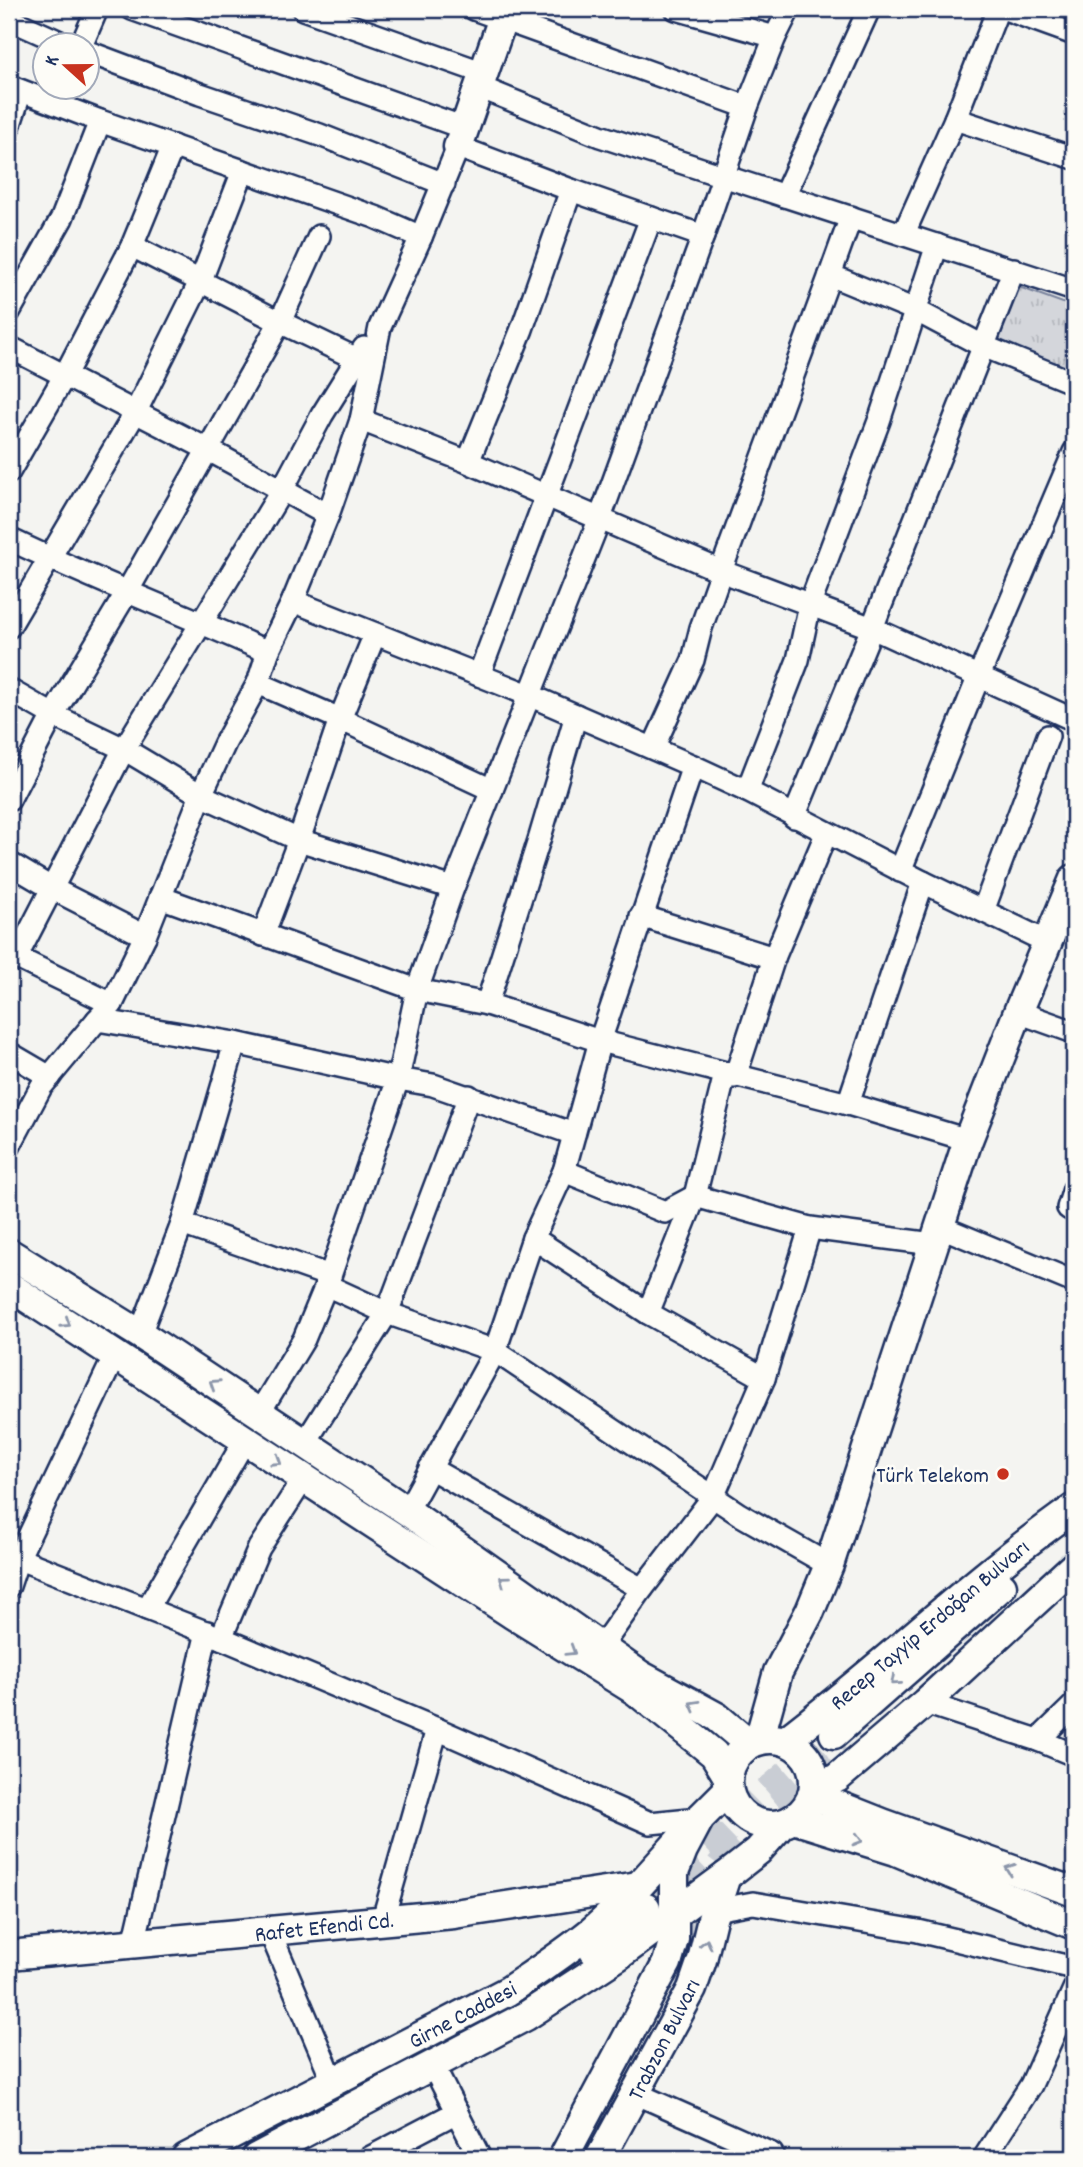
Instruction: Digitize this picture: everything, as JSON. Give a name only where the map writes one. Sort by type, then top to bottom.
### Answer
[{"type":"main road","points":[[461,138],[504,14]]},
{"type":"main road","points":[[728,1784],[734,1758],[769,1741],[789,1691],[810,1611],[829,1565],[968,1140],[1047,942],[1067,917],[1074,879]]},
{"type":"main road","points":[[9,1253],[140,1334],[407,1511],[640,1675],[717,1717],[769,1741],[796,1746],[805,1755],[811,1766],[813,1791],[803,1812],[726,1876],[618,1956]]},
{"type":"main road","points":[[9,1286],[512,1614],[636,1690],[714,1755],[728,1784],[732,1801],[747,1819],[770,1826],[788,1822],[896,1852],[1074,1925]]},
{"type":"main road","name":"Recep Tayyip Erdoğan Bulvarı","points":[[769,1741],[832,1706],[1029,1540],[1074,1508]]},
{"type":"main road","points":[[1074,1521],[962,1623],[841,1742],[1074,1553]]},
{"type":"main road","points":[[813,1791],[837,1778],[925,1703],[1074,1566]]},
{"type":"main road","name":"Trabzon Bulvarı","points":[[563,2158],[667,1963],[674,1939],[674,1872],[700,1818],[728,1784]]},
{"type":"main road","points":[[813,1791],[885,1824],[1074,1892]]},
{"type":"main road","name":"Girne Caddesi","points":[[213,2158],[474,2025],[604,1944],[700,1818]]},
{"type":"main road","name":"Trabzon Bulvarı","points":[[600,2158],[692,1989],[726,1876]]},
{"type":"main road","name":"Rafet Efendi Cd.","points":[[9,1955],[642,1897]]},
{"type":"main road","name":"Girne Caddesi","points":[[187,2158],[508,1991],[642,1897]]},
{"type":"main road","points":[[618,1956],[631,1959],[640,1970],[644,1982],[641,2010]]},
{"type":"main road","name":"Girne Caddesi","points":[[256,2158],[526,2016],[618,1956]]},
{"type":"main road","points":[[586,2158],[673,1982]]},
{"type":"street","points":[[87,32],[97,9]]},
{"type":"street","points":[[132,9],[461,138],[570,190],[703,236]]},
{"type":"street","points":[[303,9],[481,80],[600,136],[1074,290]]},
{"type":"street","points":[[474,9],[504,14],[747,107]]},
{"type":"street","points":[[676,9],[775,37]]},
{"type":"street","points":[[259,1413],[304,1339],[328,1280],[398,1079],[417,990],[453,888],[600,518],[747,107],[789,9]]},
{"type":"street","points":[[784,196],[869,9]]},
{"type":"street","points":[[904,233],[955,119],[998,9]]},
{"type":"street","points":[[1005,9],[1074,34]]},
{"type":"street","points":[[9,19],[37,32]]},
{"type":"street","points":[[102,57],[320,135],[444,184]]},
{"type":"street","points":[[9,128],[15,89]]},
{"type":"street","points":[[70,102],[100,121],[375,217],[421,237]]},
{"type":"street","points":[[955,119],[1074,158]]},
{"type":"street","points":[[9,312],[62,218],[100,121]]},
{"type":"street","points":[[461,138],[444,184],[380,327],[356,359],[322,415],[282,490],[124,749],[53,889],[13,956],[105,1012],[433,1085],[574,1134]]},
{"type":"street","points":[[9,472],[65,375],[132,246],[173,146]]},
{"type":"street","points":[[9,627],[135,412],[201,280],[243,172]]},
{"type":"street","points":[[468,463],[522,329],[570,190]]},
{"type":"street","points":[[479,675],[651,218]]},
{"type":"street","points":[[653,748],[693,660],[721,570],[850,218]]},
{"type":"street","points":[[9,800],[54,715],[280,322],[319,236]]},
{"type":"street","points":[[747,791],[798,660],[810,604],[879,421],[937,245]]},
{"type":"street","points":[[132,246],[356,359]]},
{"type":"street","points":[[794,817],[1014,269]]},
{"type":"street","points":[[830,275],[915,310],[983,346],[1074,383]]},
{"type":"street","points":[[9,1145],[41,1087],[105,1012],[145,936],[201,795],[225,743],[258,683],[268,652],[293,601],[328,515],[361,420],[380,327]]},
{"type":"street","points":[[9,347],[328,515]]},
{"type":"street","points":[[361,420],[547,495],[721,570],[872,628],[1074,720]]},
{"type":"street","points":[[900,871],[978,676],[1074,452]]},
{"type":"street","points":[[9,539],[49,559],[268,652]]},
{"type":"street","points":[[293,601],[528,695],[693,766],[747,791],[923,883],[1047,942]]},
{"type":"street","points":[[264,935],[340,719],[375,634]]},
{"type":"street","points":[[258,683],[492,790]]},
{"type":"street","points":[[9,690],[124,749],[201,795],[299,840],[453,888]]},
{"type":"street","points":[[487,1004],[576,715]]},
{"type":"street","points":[[983,911],[1048,736]]},
{"type":"street","points":[[407,1511],[495,1351],[533,1238],[564,1171],[600,1041],[693,766]]},
{"type":"street","points":[[648,1313],[695,1196],[730,1075],[774,958],[826,834]]},
{"type":"street","points":[[9,863],[145,936]]},
{"type":"street","points":[[848,1104],[923,883]]},
{"type":"street","points":[[160,898],[417,990],[487,1004],[600,1041],[848,1104],[968,1140]]},
{"type":"street","points":[[641,916],[774,958]]},
{"type":"street","points":[[1018,1012],[1074,1032]]},
{"type":"street","points":[[140,1334],[183,1224],[236,1043]]},
{"type":"street","points":[[9,1053],[50,1077]]},
{"type":"street","points":[[305,1443],[387,1313],[469,1096]]},
{"type":"street","points":[[564,1171],[665,1212],[695,1196],[810,1227],[936,1235],[1074,1282]]},
{"type":"street","points":[[1074,1189],[1068,1209],[1074,1211]]},
{"type":"street","points":[[183,1224],[328,1280],[387,1313],[495,1351],[739,1514],[829,1565]]},
{"type":"street","points":[[601,1647],[713,1497],[764,1378],[810,1227]]},
{"type":"street","points":[[533,1238],[648,1313],[764,1378]]},
{"type":"street","points":[[9,1586],[13,1557],[115,1355]]},
{"type":"street","points":[[147,1609],[245,1440]]},
{"type":"street","points":[[430,1468],[642,1589]]},
{"type":"street","points":[[134,1943],[214,1635],[259,1548],[304,1478]]},
{"type":"street","points":[[13,1557],[214,1635],[650,1823],[700,1818]]},
{"type":"street","points":[[925,1703],[1038,1740],[1074,1755]]},
{"type":"street","points":[[1038,1740],[1074,1705]]},
{"type":"street","points":[[383,1919],[437,1730]]},
{"type":"street","points":[[715,1910],[753,1903],[918,1931],[1074,1968]]},
{"type":"street","points":[[270,1932],[333,2081]]},
{"type":"street","points":[[984,2158],[1031,2085],[1074,1989]]},
{"type":"street","points":[[432,2066],[480,2158]]},
{"type":"street","points":[[635,2093],[772,2154],[770,2158]]},
{"type":"street","points":[[369,2158],[457,2112]]},
{"type":"green space","points":[[1019,287],[1074,307],[1074,374],[997,342]]},
{"type":"tunnel","points":[[646,1908],[763,1795],[834,1734]]},
{"type":"tunnel","points":[[673,1982],[695,1910],[716,1871],[760,1822],[847,1750]]},
{"type":"place","name":"Türk Telekom","points":[[1003,1474]]}]
